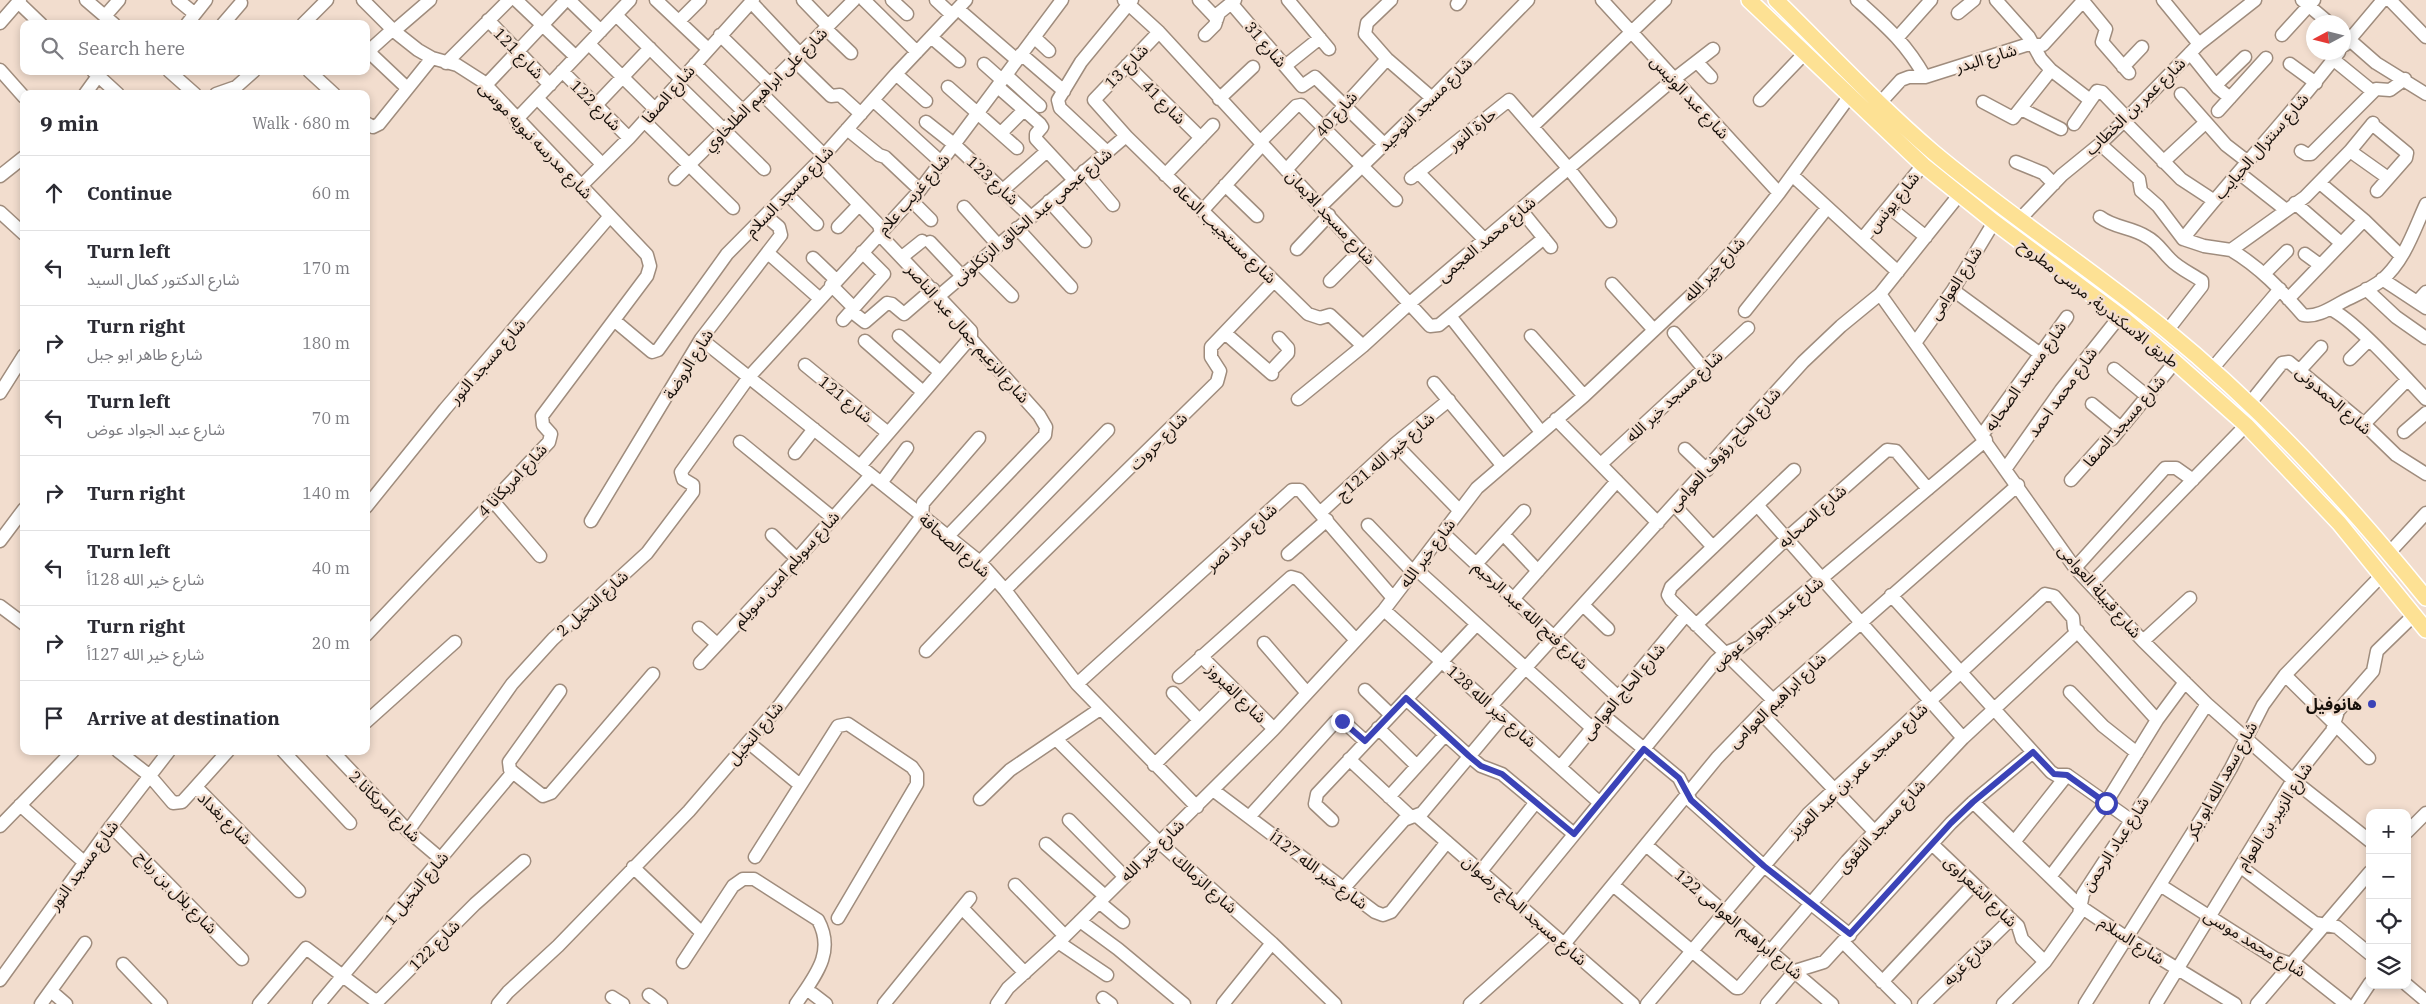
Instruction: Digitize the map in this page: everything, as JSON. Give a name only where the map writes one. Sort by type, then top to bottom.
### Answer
[{"type":"main road","name":"طريق الاسكندرية, مرسى مطروح","points":[[1749,0],[1849,97],[1923,165],[1994,222],[2120,316],[2175,362],[2246,426],[2326,509],[2426,630]]},
{"type":"main road","name":"طريق الاسكندرية, مرسى مطروح","points":[[1776,0],[1880,103],[1933,152],[2167,331],[2212,369],[2306,459],[2426,598]]},
{"type":"street","points":[[86,0],[110,20],[119,0]]},
{"type":"street","points":[[178,0],[191,19],[206,0]]},
{"type":"street","points":[[307,20],[327,0]]},
{"type":"street","name":"شارع مدرسه نبويه موسى","points":[[363,0],[406,42],[432,58],[464,70],[486,85],[516,120],[610,216],[646,254],[650,261]]},
{"type":"street","points":[[407,88],[371,54],[372,48],[430,0]]},
{"type":"street","points":[[446,62],[509,0]]},
{"type":"street","name":"شارع 122","points":[[516,0],[576,57]]},
{"type":"street","points":[[486,85],[568,0],[601,31]]},
{"type":"street","points":[[516,120],[630,0]]},
{"type":"street","points":[[656,0],[708,48]]},
{"type":"street","points":[[678,21],[700,0]]},
{"type":"street","points":[[734,0],[749,4],[832,96],[840,95],[861,114]]},
{"type":"street","points":[[803,0],[851,53]]},
{"type":"street","name":"شارع على ابراهيم الطلخاوي","points":[[675,179],[854,0]]},
{"type":"street","points":[[864,0],[917,52]]},
{"type":"street","points":[[892,0],[907,14]]},
{"type":"street","points":[[936,0],[959,8],[1064,91]]},
{"type":"street","name":"شارع غريب علام","points":[[749,377],[819,298],[920,190],[1062,0]]},
{"type":"street","points":[[1199,0],[1217,19]]},
{"type":"street","points":[[1288,0],[1329,49]]},
{"type":"street","points":[[1391,0],[1367,23],[1364,30],[1366,38],[1386,59],[1432,98]]},
{"type":"street","name":"شارع مسجد التوحيد","points":[[1325,211],[1362,166],[1528,0]]},
{"type":"street","name":"شارع عبد الونيس","points":[[1602,0],[1779,193]]},
{"type":"street","points":[[1533,126],[1665,0]]},
{"type":"street","points":[[1857,0],[1898,37],[1913,56],[1925,77]]},
{"type":"street","points":[[1898,37],[1931,0]]},
{"type":"street","points":[[1958,13],[1974,0]]},
{"type":"street","points":[[1996,0],[2029,37],[2051,70],[2090,100]]},
{"type":"street","points":[[2163,0],[2216,84],[2230,98]]},
{"type":"street","name":"شارع عمر بن الخطاب","points":[[2020,220],[2083,156],[2100,144],[2126,119],[2194,49],[2255,0]]},
{"type":"street","points":[[2351,34],[2383,0]]},
{"type":"street","points":[[2390,0],[2426,36]]},
{"type":"street","points":[[0,23],[19,1],[37,20]]},
{"type":"street","points":[[2083,1],[2105,26],[2106,32],[2102,37],[2102,42],[2126,70],[2142,47]]},
{"type":"street","name":"شارع البدر","points":[[1880,103],[1901,80],[1909,77],[1925,77],[2026,45],[2043,45],[2050,40],[2083,1]]},
{"type":"street","points":[[1107,152],[1060,108],[1058,100],[1081,62],[1128,2]]},
{"type":"street","name":"شارع مسجد الايمان","points":[[1128,2],[1159,32],[1219,99],[1410,303],[1426,330],[1439,325],[1548,243],[1521,210]]},
{"type":"street","points":[[1206,35],[1215,25],[1219,13],[1233,2]]},
{"type":"street","name":"شارع 31","points":[[1233,2],[1301,85],[1304,86],[1315,77],[1344,104]]},
{"type":"street","points":[[2282,35],[2308,2],[2321,15]]},
{"type":"street","points":[[227,20],[241,3]]},
{"type":"street","name":"شارع الصفا","points":[[581,186],[629,138],[749,4]]},
{"type":"street","name":"شارع مسجد السلام","points":[[615,321],[652,352],[658,350],[727,254],[821,159],[896,74],[959,8]]},
{"type":"street","points":[[616,15],[650,48],[679,82],[764,169]]},
{"type":"street","name":"شارع 121","points":[[488,20],[550,85]]},
{"type":"street","name":"شارع 13","points":[[1094,100],[1159,32]]},
{"type":"street","name":"شارع الزعيم جمال عبد الناصر","points":[[720,36],[766,88],[859,205],[879,225],[880,232],[971,331],[970,337],[1039,415],[1046,427],[1045,435],[948,536]]},
{"type":"street","points":[[931,37],[959,61]]},
{"type":"street","points":[[1034,38],[1049,51]]},
{"type":"street","points":[[1284,66],[1320,38]]},
{"type":"street","points":[[588,44],[654,110]]},
{"type":"street","points":[[2351,44],[2376,63],[2405,79],[2426,94]]},
{"type":"street","points":[[596,105],[650,48]]},
{"type":"street","name":"شارع محمد العجمى","points":[[1298,400],[1363,346],[1410,303],[1713,49]]},
{"type":"street","points":[[1760,100],[1804,54]]},
{"type":"street","points":[[2216,84],[2245,57]]},
{"type":"street","points":[[370,126],[377,125],[432,58]]},
{"type":"street","points":[[2218,110],[2266,58]]},
{"type":"street","name":"شارع 40","points":[[1286,170],[1386,59]]},
{"type":"street","name":"شارع سنترال الحبايب","points":[[2183,239],[2213,200],[2240,173],[2333,60]]},
{"type":"street","points":[[2340,60],[2372,92]]},
{"type":"street","points":[[1697,62],[1711,77]]},
{"type":"street","points":[[695,64],[743,111]]},
{"type":"street","points":[[984,64],[1002,81],[1024,110],[1040,124],[1041,130],[1035,137],[1074,180]]},
{"type":"street","points":[[2290,64],[2316,83]]},
{"type":"street","name":"شارع 41","points":[[1127,65],[1200,138]]},
{"type":"street","points":[[1219,99],[1253,67]]},
{"type":"street","points":[[0,70],[20,92]]},
{"type":"street","points":[[1983,102],[2011,118],[2016,116],[2051,70]]},
{"type":"street","name":"شارع 122","points":[[562,71],[629,138]]},
{"type":"street","points":[[896,74],[926,101]]},
{"type":"street","points":[[86,90],[95,75]]},
{"type":"street","points":[[98,75],[114,90]]},
{"type":"street","points":[[178,75],[191,90]]},
{"type":"street","points":[[227,90],[236,87],[249,75]]},
{"type":"street","points":[[313,75],[330,90]]},
{"type":"street","points":[[2301,151],[2311,154],[2372,92],[2381,88],[2390,90],[2405,79]]},
{"type":"street","points":[[1002,81],[1040,106]]},
{"type":"street","points":[[948,87],[979,112],[1017,148]]},
{"type":"street","points":[[2074,124],[2097,91],[2102,92],[2163,162],[2181,179],[2213,200]]},
{"type":"street","points":[[2181,94],[2226,145],[2248,162]]},
{"type":"street","name":"شارع خير الله","points":[[996,1004],[1008,988],[1062,939],[1274,730],[1384,610],[1477,488],[1584,396],[1701,286],[1740,242],[1779,193],[1849,97]]},
{"type":"street","name":"شارع 121","points":[[537,98],[602,164]]},
{"type":"street","points":[[873,100],[942,163]]},
{"type":"street","name":"شارع مستجيب الدعاه","points":[[1094,100],[1126,136],[1308,314],[1320,318],[1330,315],[1363,346]]},
{"type":"street","name":"حارة النور","points":[[1485,240],[1414,175],[1508,100],[1533,126],[1569,169],[1610,222]]},
{"type":"street","points":[[1344,104],[1384,144]]},
{"type":"street","points":[[1202,211],[1298,105],[1302,106],[1396,200]]},
{"type":"street","points":[[2021,109],[2061,129]]},
{"type":"street","points":[[1002,133],[1024,110]]},
{"type":"street","points":[[644,121],[733,208]]},
{"type":"street","name":"شارع 123","points":[[926,122],[1004,189],[1031,217]]},
{"type":"street","points":[[2163,162],[2205,123]]},
{"type":"street","points":[[2231,250],[2305,197],[2350,151],[2373,124],[2405,151],[2406,158],[2377,191]]},
{"type":"street","name":"شارع 41","points":[[1165,175],[1213,125]]},
{"type":"street","points":[[848,129],[879,155],[885,157],[920,190]]},
{"type":"street","name":"شارع عجمى عبد الخالق الزنكلونى","points":[[813,258],[833,283],[849,313],[865,322],[887,303],[892,304],[904,314],[962,276],[1126,136]]},
{"type":"street","points":[[2100,144],[2139,179],[2141,191],[2158,206],[2183,239],[2197,245],[2231,250],[2264,274],[2303,315],[2309,316],[2330,309],[2382,280],[2401,256],[2413,236],[2426,204]]},
{"type":"street","points":[[1004,189],[1047,151]]},
{"type":"street","points":[[2350,151],[2388,178]]},
{"type":"street","points":[[0,176],[20,160]]},
{"type":"street","points":[[2016,162],[2043,173],[2054,184]]},
{"type":"street","name":"شارع يونس","points":[[1862,239],[1923,165]]},
{"type":"street","points":[[1084,171],[1113,205]]},
{"type":"street","points":[[2240,173],[2341,243]]},
{"type":"street","name":"شارع يونس","points":[[1792,175],[1898,272]]},
{"type":"street","points":[[2320,183],[2364,220],[2401,256]]},
{"type":"street","points":[[1225,185],[1257,216]]},
{"type":"street","points":[[787,194],[817,224]]},
{"type":"street","name":"شارع الحاج رؤوف العوامى","points":[[1491,706],[1802,362],[1841,326],[1880,294],[1959,195]]},
{"type":"street","points":[[911,200],[931,220]]},
{"type":"street","points":[[1049,201],[1085,242]]},
{"type":"street","points":[[838,227],[859,205]]},
{"type":"street","points":[[964,207],[998,245]]},
{"type":"street","points":[[1889,207],[1926,237]]},
{"type":"street","points":[[1745,311],[1828,208]]},
{"type":"street","points":[[1297,249],[1325,211]]},
{"type":"street","points":[[0,212],[20,230]]},
{"type":"street","name":"شارع مسجد النور","points":[[370,502],[446,409],[610,216]]},
{"type":"street","name":"شارع الروضة","points":[[591,521],[701,339],[768,253],[781,233],[779,227],[766,216]]},
{"type":"street","points":[[2100,217],[2116,226],[2137,231],[2148,237],[2158,244],[2171,260],[2202,281],[2202,286],[2167,331]]},
{"type":"street","points":[[2212,369],[2284,294],[2320,265],[2364,220]]},
{"type":"street","name":"شارع العوامى","points":[[1915,342],[1952,290],[1994,222]]},
{"type":"street","points":[[1017,228],[1071,287]]},
{"type":"street","points":[[902,257],[926,241],[962,276]]},
{"type":"street","points":[[1330,281],[1361,250]]},
{"type":"street","points":[[2264,274],[2286,251]]},
{"type":"street","points":[[849,313],[884,274],[862,252]]},
{"type":"street","points":[[768,253],[819,298]]},
{"type":"street","points":[[2305,254],[2320,265]]},
{"type":"street","name":"شارع امريكانا 4","points":[[370,630],[549,442],[551,434],[543,426],[542,416],[647,276],[650,261]]},
{"type":"street","points":[[978,262],[1012,296]]},
{"type":"street","points":[[2382,280],[2422,305],[2426,292]]},
{"type":"street","name":"شارع حروت","points":[[1005,590],[1217,382],[1220,371],[1211,356],[1210,349],[1274,281]]},
{"type":"street","points":[[1612,284],[1654,330]]},
{"type":"street","points":[[2366,289],[2396,317],[2426,338]]},
{"type":"street","points":[[1952,290],[2039,353]]},
{"type":"street","name":"شارع قبيلة العوامى","points":[[1880,294],[2076,568],[2143,641],[2207,704],[2293,780],[2366,838]]},
{"type":"street","points":[[2330,309],[2336,311],[2426,399]]},
{"type":"street","points":[[1450,316],[1541,432]]},
{"type":"street","name":"شارع محمد احمد","points":[[2006,468],[2066,383],[2120,316]]},
{"type":"street","name":"شارع مسجد الصحابه","points":[[1984,438],[2039,353],[2067,317]]},
{"type":"street","name":"شارع مسجد خير الله","points":[[1601,464],[1748,328]]},
{"type":"street","points":[[1225,333],[1271,373],[1288,353],[1288,348],[1279,338]]},
{"type":"street","points":[[1674,333],[1704,369]]},
{"type":"street","points":[[898,336],[940,372]]},
{"type":"street","points":[[1531,336],[1584,396]]},
{"type":"street","points":[[860,466],[970,337]]},
{"type":"street","name":"شارع الصحافة","points":[[701,339],[980,562],[1005,590],[1077,684],[1197,807]]},
{"type":"street","points":[[865,341],[923,392]]},
{"type":"street","points":[[2350,360],[2368,341]]},
{"type":"street","points":[[2300,370],[2321,347]]},
{"type":"street","points":[[0,393],[20,361]]},
{"type":"street","name":"شارع مسجد الصفا","points":[[2071,480],[2104,443],[2112,439],[2175,362]]},
{"type":"street","name":"شارع الحمدونى","points":[[2254,408],[2282,362],[2289,362],[2364,424],[2396,455],[2426,474]]},
{"type":"street","name":"شارع 121","points":[[805,365],[888,433]]},
{"type":"street","points":[[2114,369],[2147,396]]},
{"type":"street","name":"شارع النخيل 2","points":[[408,831],[512,684],[553,639],[647,553],[693,492],[695,488],[683,478],[681,472],[749,377]]},
{"type":"street","points":[[2364,424],[2407,380]]},
{"type":"street","points":[[1434,383],[1502,465]]},
{"type":"street","name":"شارع خير الله 121ج","points":[[1288,554],[1395,444],[1449,400]]},
{"type":"street","points":[[2092,404],[2121,428]]},
{"type":"street","points":[[2091,584],[2246,426],[2254,408]]},
{"type":"street","points":[[2404,432],[2426,413]]},
{"type":"street","points":[[1556,419],[1658,523]]},
{"type":"street","points":[[795,453],[814,429]]},
{"type":"street","points":[[980,562],[1108,430]]},
{"type":"street","name":"شارع النخيل","points":[[498,1004],[508,992],[558,946],[689,811],[779,706],[922,516],[923,503],[979,438]]},
{"type":"street","name":"شارع عبد الجواد عوض","points":[[1518,903],[1716,661],[1725,653],[1740,648],[1928,489],[1984,438]]},
{"type":"street","points":[[740,442],[833,518]]},
{"type":"street","points":[[1395,444],[1459,510]]},
{"type":"street","name":"شارع سويلم امين سويلم","points":[[700,663],[833,518],[907,448]]},
{"type":"street","name":"شارع الصحابه","points":[[1696,625],[1787,538],[1889,449],[1896,451],[1928,489]]},
{"type":"street","points":[[1684,450],[1706,470]]},
{"type":"street","points":[[2076,568],[2165,468],[2176,468],[2193,480]]},
{"type":"street","points":[[1773,700],[1669,598],[1671,588],[1794,470]]},
{"type":"street","points":[[1514,598],[1617,481]]},
{"type":"street","name":"شارع ابراهيم العوامى","points":[[1565,943],[1717,758],[1773,700],[1860,622],[2018,486]]},
{"type":"street","name":"شارع مراد نصر","points":[[1077,684],[1235,543],[1288,493],[1300,490],[1393,598]]},
{"type":"street","points":[[494,501],[540,556]]},
{"type":"street","points":[[1674,505],[1713,547]]},
{"type":"street","points":[[1757,505],[1963,738]]},
{"type":"street","points":[[1476,564],[1524,511]]},
{"type":"street","points":[[2389,553],[2426,513]]},
{"type":"street","points":[[0,541],[20,514]]},
{"type":"street","points":[[1368,526],[1414,571],[1477,624],[1592,728]]},
{"type":"street","name":"شارع فتح الله عبد الرحيم","points":[[1443,533],[1618,697]]},
{"type":"street","points":[[1503,534],[1538,570]]},
{"type":"street","points":[[772,536],[797,558]]},
{"type":"street","name":"شارع سعد الله ابو بكر","points":[[2088,1003],[2231,768],[2263,705],[2284,675],[2382,575]]},
{"type":"street","points":[[1179,676],[1291,576],[1298,579],[1356,640]]},
{"type":"street","points":[[926,651],[995,579]]},
{"type":"street","name":"شارع مسجد عمر بن عبد العزيز","points":[[1648,1004],[1808,814],[2044,596],[2050,594],[2054,596],[2071,616],[2078,631]]},
{"type":"street","points":[[1891,595],[2054,774],[2067,775],[2132,821]]},
{"type":"street","points":[[2143,641],[2190,598]]},
{"type":"street","points":[[1583,605],[1608,629]]},
{"type":"street","points":[[0,606],[20,621]]},
{"type":"street","name":"شارع خير الله 128","points":[[1384,610],[1600,803]]},
{"type":"street","name":"شارع الحاج العوامى","points":[[1560,767],[1686,615]]},
{"type":"street","name":"شارع الزبير بن العوام","points":[[2156,1004],[2293,780],[2332,731],[2338,712],[2373,671],[2377,651],[2414,615]]},
{"type":"street","points":[[1332,820],[1317,806],[1315,798],[1348,759],[1443,662],[1477,624]]},
{"type":"street","points":[[699,628],[717,644]]},
{"type":"street","points":[[2078,631],[2157,720]]},
{"type":"street","name":"شارع مسجد التقوى","points":[[1692,951],[1737,989],[1875,832],[1963,738],[2078,631]]},
{"type":"street","points":[[370,718],[455,642]]},
{"type":"street","points":[[1264,643],[1307,693]]},
{"type":"street","name":"شارع الفيروز","points":[[1201,656],[1274,730]]},
{"type":"street","points":[[560,691],[510,760],[509,767],[513,772],[540,795],[548,795],[653,674]]},
{"type":"street","points":[[2284,675],[2369,758]]},
{"type":"street","points":[[2050,877],[2106,803],[2157,720],[2185,682]]},
{"type":"street","points":[[1154,765],[1232,688]]},
{"type":"street","points":[[1365,690],[1391,715]]},
{"type":"street","points":[[2070,692],[2103,726],[2137,753]]},
{"type":"street","points":[[1173,693],[1199,720]]},
{"type":"street","points":[[1406,698],[1481,766],[1502,774],[1574,834]]},
{"type":"street","name":"شارع عباد الرحمن","points":[[2003,1004],[2045,962],[2079,914],[2082,894],[2132,821],[2180,742],[2207,704]]},
{"type":"street","points":[[980,799],[1010,770],[1100,709]]},
{"type":"street","points":[[1761,713],[1875,832]]},
{"type":"street","points":[[1603,715],[1679,778],[1687,796],[1764,866],[1811,904],[1846,938],[1882,982],[1905,1004]]},
{"type":"street","points":[[1343,889],[1404,820],[1422,813],[1503,716]]},
{"type":"street","points":[[1249,817],[1334,722],[1339,720],[1344,722],[1365,741]]},
{"type":"street","points":[[755,857],[836,728],[845,724],[912,767],[917,774],[917,784],[838,918]]},
{"type":"street","points":[[1378,728],[1417,766]]},
{"type":"street","points":[[1390,797],[1446,735]]},
{"type":"street","name":"شارع الزمالك","points":[[1056,739],[1160,843],[1272,943],[1335,1004]]},
{"type":"street","points":[[748,742],[800,786]]},
{"type":"street","points":[[1767,1004],[1795,970],[1821,964],[1973,802],[2033,752]]},
{"type":"street","points":[[0,826],[69,755]]},
{"type":"street","points":[[123,755],[150,776]]},
{"type":"street","name":"شارع مسجد النور","points":[[0,980],[111,826],[166,755]]},
{"type":"street","points":[[193,790],[224,755]]},
{"type":"street","points":[[287,755],[350,823]]},
{"type":"street","name":"شارع امريكانا 2","points":[[336,755],[408,831],[441,859]]},
{"type":"street","name":"شارع مسجد الحاج رضوان","points":[[1348,759],[1390,797],[1447,842],[1565,943],[1633,1004]]},
{"type":"street","name":"شارع النخيل 1","points":[[319,1004],[513,772]]},
{"type":"street","points":[[2014,842],[2067,775]]},
{"type":"street","name":"شارع بغداد","points":[[150,776],[174,803],[182,802],[193,790],[199,790],[299,892]]},
{"type":"street","name":"شارع خير الله 127أ","points":[[1213,790],[1375,912],[1387,915],[1447,842]]},
{"type":"street","points":[[1481,871],[1536,802]]},
{"type":"street","name":"شارع السلام","points":[[1973,802],[2081,907],[2127,938],[2235,1004]]},
{"type":"street","points":[[20,805],[85,863]]},
{"type":"street","points":[[2411,828],[2426,814]]},
{"type":"street","points":[[1069,820],[1125,877]]},
{"type":"street","name":"شارع بلال بن رباح","points":[[111,826],[242,959]]},
{"type":"street","points":[[1046,844],[1123,922]]},
{"type":"street","name":"شارع الشعراوى","points":[[1932,844],[2020,928],[2022,939],[2045,962]]},
{"type":"street","name":"شارع ابراهيم العوامى 122","points":[[1646,845],[1795,970],[1832,1004]]},
{"type":"street","name":"شارع 122","points":[[343,976],[373,999],[379,1000],[475,904],[524,861]]},
{"type":"street","points":[[633,867],[702,933]]},
{"type":"street","points":[[2241,867],[2315,923],[2338,927],[2366,951]]},
{"type":"street","points":[[2256,1004],[2366,877]]},
{"type":"street","points":[[683,962],[733,886],[743,878],[754,880],[818,920],[823,930],[826,951],[817,971],[796,1004]]},
{"type":"street","points":[[1882,982],[1974,884]]},
{"type":"street","points":[[1015,885],[1062,939],[1106,975]]},
{"type":"street","points":[[1613,885],[1692,951]]},
{"type":"street","name":"شارع محمد موسى","points":[[2160,885],[2276,959],[2292,964],[2346,1004]]},
{"type":"street","points":[[884,1004],[966,903],[1025,973]]},
{"type":"street","name":"شارع غربه","points":[[1924,1004],[2011,919]]},
{"type":"street","points":[[1080,921],[1118,949],[1184,1004]]},
{"type":"street","points":[[1470,1004],[1550,932]]},
{"type":"street","points":[[41,1004],[86,943]]},
{"type":"street","points":[[1229,1002],[1272,943]]},
{"type":"street","points":[[259,1004],[306,948],[343,976]]},
{"type":"street","points":[[123,964],[160,1004]]},
{"type":"street","points":[[2411,988],[2426,1001]]},
{"type":"street","points":[[2356,1004],[2366,989]]},
{"type":"street","points":[[51,991],[66,1004]]},
{"type":"street","points":[[813,994],[826,1004]]},
{"type":"street","points":[[649,995],[662,1004]]},
{"type":"place","name":"هانوفيل","points":[[2372,704]]},
{"type":"route","points":[[1342,721],[1365,741],[1406,698],[1481,766],[1502,774],[1574,834],[1644,749],[1679,778],[1687,796],[1691,800],[1764,866],[1850,934],[1951,823],[2033,752],[2051,772],[2058,776],[2067,775],[2106,803]]}]
